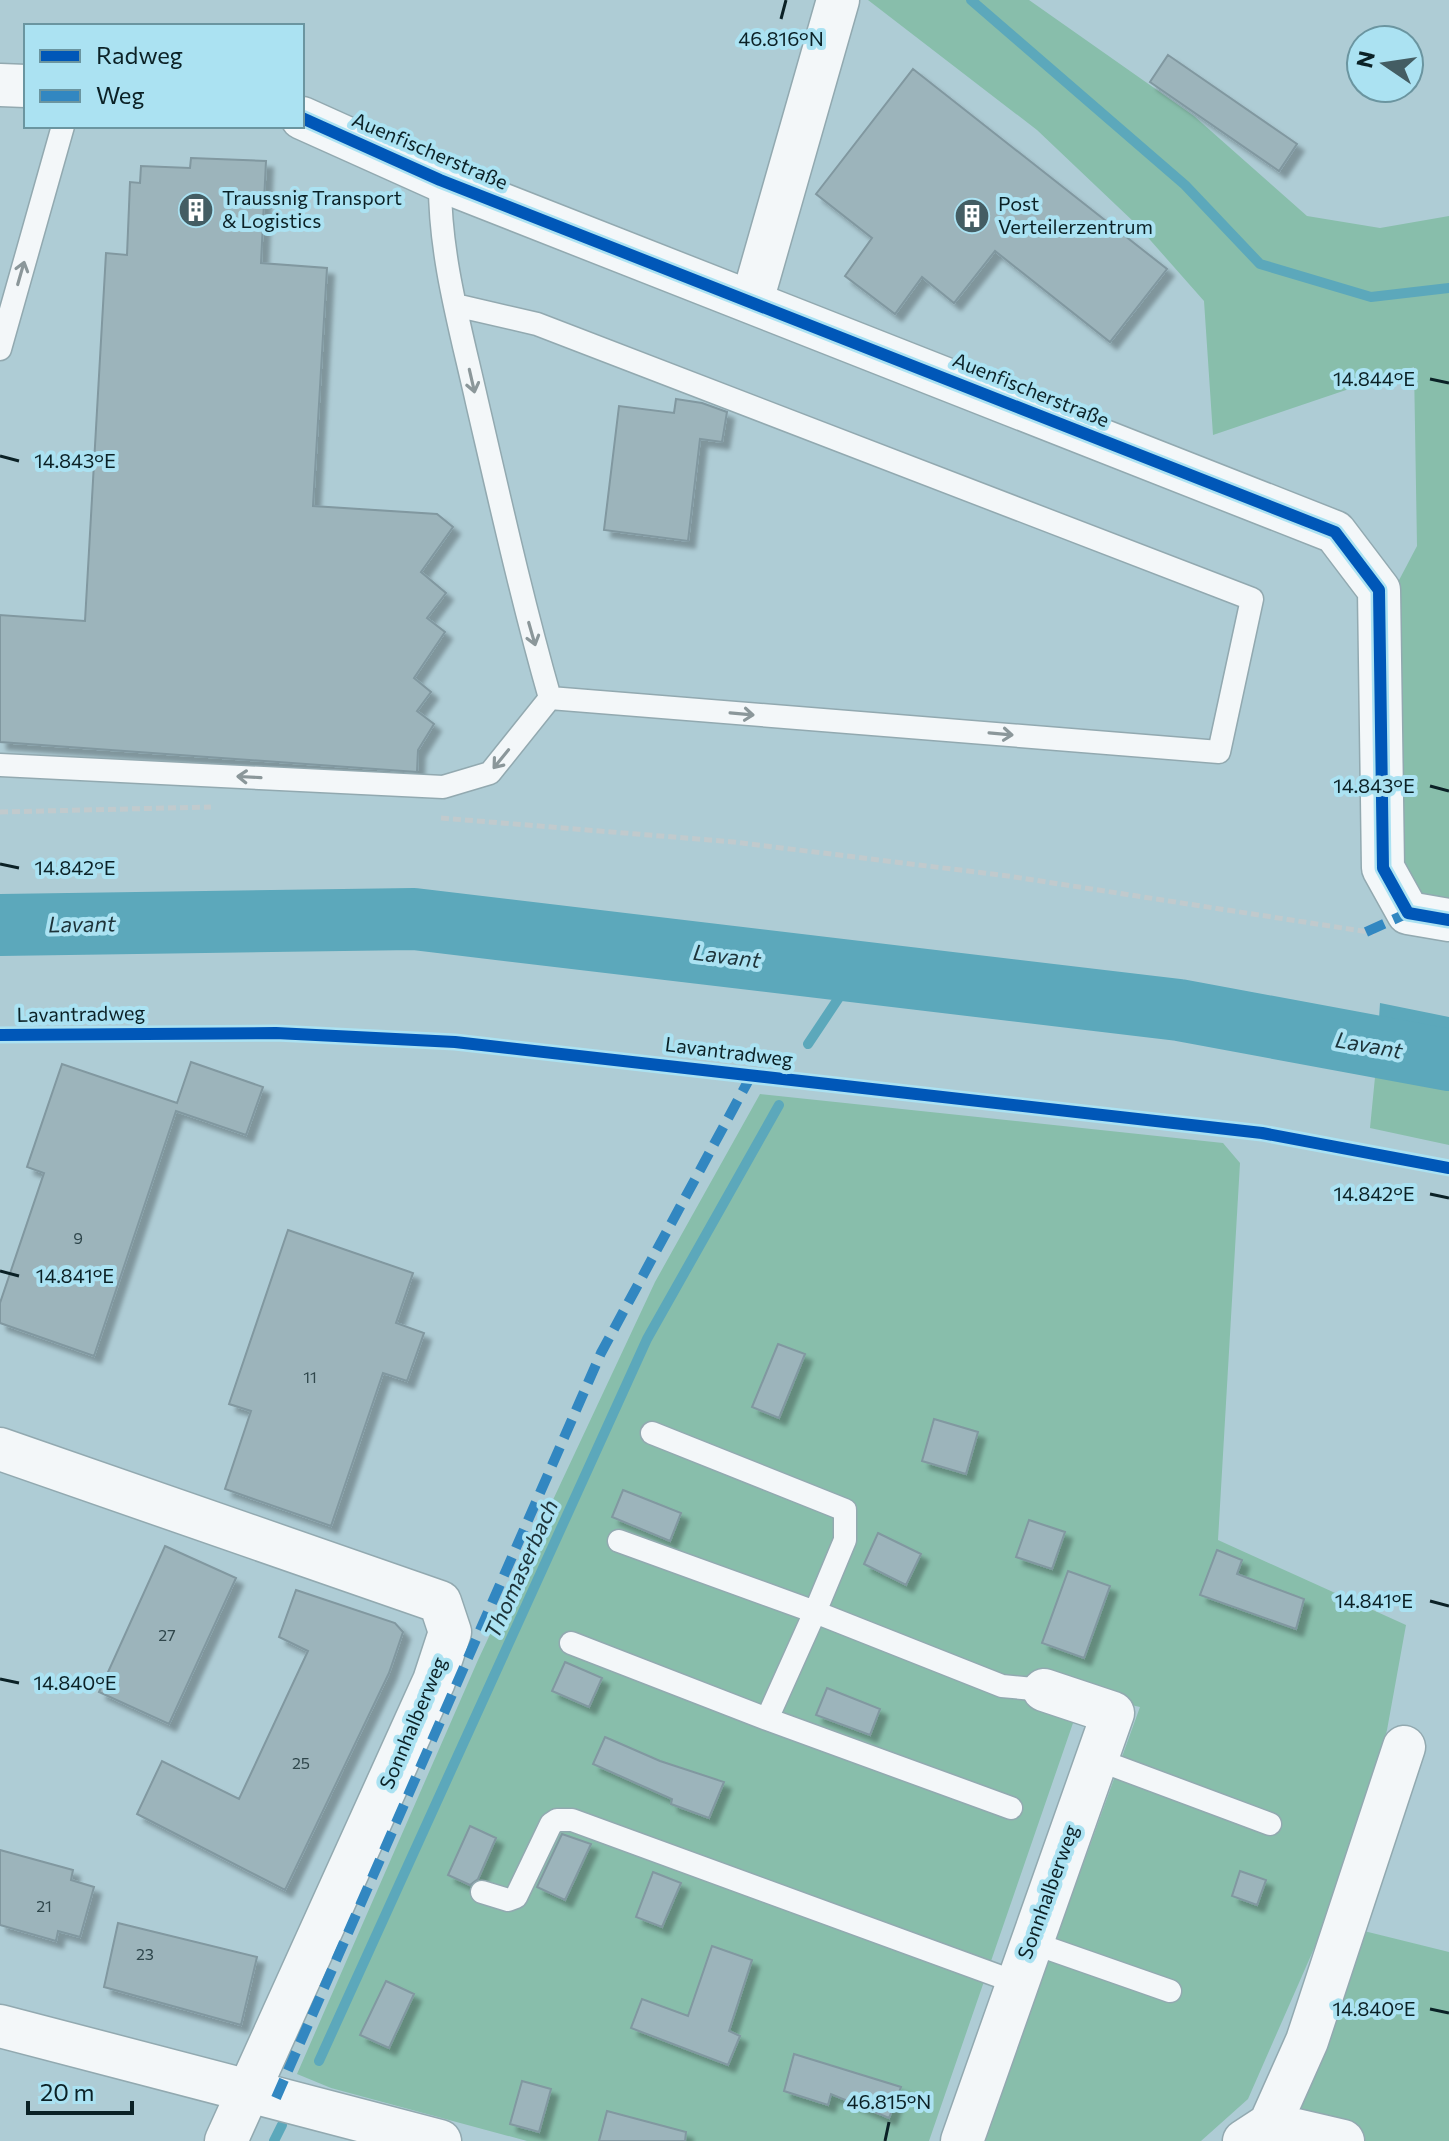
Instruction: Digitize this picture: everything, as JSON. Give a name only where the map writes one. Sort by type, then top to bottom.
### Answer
[{"type":"street","points":[[752,301],[838,0]]},
{"type":"street","points":[[0,85],[24,86]]},
{"type":"street","name":"Auenfischerstraße","points":[[304,119],[440,180],[1335,532],[1379,590],[1383,868],[1408,913],[1449,920]]},
{"type":"street","name":"Sonnhalberweg","points":[[0,1449],[440,1602],[450,1632],[434,1681],[248,2092]]},
{"type":"street","name":"Sonnhalberweg","points":[[962,2141],[1015,1982],[1113,1713],[1044,1690]]},
{"type":"street","points":[[1343,2141],[1257,2132],[1307,2041],[1404,1747]]},
{"type":"street","points":[[0,2026],[440,2141]]},
{"type":"street","points":[[226,2141],[248,2092]]},
{"type":"lane","points":[[0,349],[62,128]]},
{"type":"lane","points":[[440,180],[440,211],[455,305],[524,607],[550,698]]},
{"type":"lane","points":[[455,305],[537,324],[1252,599],[1219,752],[550,698]]},
{"type":"lane","points":[[0,765],[443,787],[490,773],[550,698]]},
{"type":"lane","points":[[652,1433],[845,1510],[845,1540],[767,1719]]},
{"type":"lane","points":[[619,1541],[815,1612],[1002,1686],[1044,1690]]},
{"type":"lane","points":[[571,1643],[1011,1808]]},
{"type":"lane","points":[[1096,1759],[1270,1824]]},
{"type":"lane","points":[[482,1892],[508,1900],[516,1897],[551,1824],[557,1820],[572,1820],[1015,1982]]},
{"type":"lane","points":[[1030,1942],[1170,1991]]},
{"type":"path","points":[[0,812],[218,807]]},
{"type":"path","points":[[433,818],[734,842],[1008,876],[1380,934]]},
{"type":"green space","points":[[868,0],[1029,0],[1194,116],[1307,216],[1380,228],[1449,216],[1449,901],[1422,895],[1402,869],[1397,584],[1417,546],[1414,367],[1213,435],[1204,301],[1136,224],[1037,130]]},
{"type":"green space","points":[[1376,1067],[1449,1081],[1449,1145],[1370,1128]]},
{"type":"green space","points":[[760,1094],[1223,1143],[1240,1163],[1218,1540],[1406,1625],[1387,1730],[1356,1844],[1248,2099],[1201,2141],[983,2141],[1140,1707],[1083,1694],[929,2141],[527,2141],[331,2088],[297,2074],[478,1660],[655,1282]]},
{"type":"green space","points":[[1364,1931],[1449,1952],[1449,2141],[1273,2141]]},
{"type":"water","points":[[1380,1003],[1449,1017],[1449,1081],[1376,1067]]},
{"type":"building","points":[[1168,55],[1297,144],[1279,171],[1150,82]]},
{"type":"building","name":"Post Verteilerzentrum","points":[[913,69],[1167,269],[1110,342],[995,251],[954,303],[922,277],[895,314],[845,276],[872,238],[816,194]]},
{"type":"building","points":[[191,158],[266,161],[261,263],[327,268],[313,506],[437,514],[453,527],[421,572],[446,593],[427,618],[445,632],[414,678],[431,692],[417,711],[434,724],[418,750],[417,772],[0,742],[0,615],[85,621],[106,253],[127,255],[130,182],[140,183],[141,166],[190,168]]},
{"type":"building","points":[[676,399],[702,403],[727,412],[722,442],[700,439],[688,541],[604,530],[619,406],[674,413]]},
{"type":"building","points":[[191,1062],[263,1087],[246,1135],[176,1111],[94,1356],[0,1323],[0,1303],[44,1173],[27,1167],[62,1064],[177,1103]]},
{"type":"building","points":[[288,1230],[413,1273],[396,1323],[424,1333],[407,1381],[383,1373],[331,1526],[225,1489],[251,1411],[229,1404]]},
{"type":"building","points":[[778,1344],[805,1354],[779,1418],[752,1407]]},
{"type":"building","points":[[934,1419],[978,1432],[966,1474],[922,1461]]},
{"type":"building","points":[[623,1490],[681,1513],[670,1541],[612,1517]]},
{"type":"building","points":[[1029,1520],[1065,1532],[1052,1569],[1016,1557]]},
{"type":"building","points":[[878,1533],[921,1554],[906,1585],[864,1564]]},
{"type":"building","points":[[165,1546],[236,1578],[169,1724],[99,1692]]},
{"type":"building","points":[[1217,1550],[1242,1560],[1237,1574],[1304,1599],[1296,1629],[1200,1595]]},
{"type":"building","points":[[1068,1571],[1110,1586],[1084,1658],[1042,1643]]},
{"type":"building","points":[[296,1590],[395,1623],[403,1632],[389,1673],[285,1890],[137,1814],[162,1761],[239,1799],[308,1651],[279,1637]]},
{"type":"building","points":[[565,1662],[602,1678],[589,1707],[552,1691]]},
{"type":"building","points":[[827,1688],[880,1709],[870,1735],[816,1715]]},
{"type":"building","points":[[605,1737],[660,1761],[724,1782],[709,1818],[671,1804],[672,1799],[593,1764]]},
{"type":"building","points":[[470,1826],[496,1838],[478,1879],[470,1885],[448,1875]]},
{"type":"building","points":[[562,1834],[591,1844],[565,1900],[537,1887]]},
{"type":"building","points":[[0,1850],[73,1870],[71,1880],[94,1887],[80,1937],[58,1931],[56,1941],[0,1925]]},
{"type":"building","points":[[1240,1871],[1266,1880],[1257,1905],[1232,1896]]},
{"type":"building","points":[[653,1872],[681,1883],[662,1927],[636,1917]]},
{"type":"building","points":[[118,1923],[257,1957],[241,2025],[104,1987]]},
{"type":"building","points":[[712,1946],[752,1960],[729,2031],[740,2036],[728,2065],[631,2028],[642,1999],[688,2016]]},
{"type":"building","points":[[386,1981],[414,1994],[389,2048],[360,2035]]},
{"type":"building","points":[[794,2054],[901,2087],[889,2118],[831,2094],[828,2105],[784,2091]]},
{"type":"building","points":[[522,2081],[551,2089],[539,2132],[510,2124]]},
{"type":"building","points":[[607,2111],[686,2132],[685,2141],[599,2141]]},
{"type":"waterway","points":[[971,0],[1185,185],[1260,264],[1371,297],[1449,288]]},
{"type":"waterway","name":"Lavant","points":[[0,925],[414,919],[1179,1010],[1449,1060]]},
{"type":"waterway","name":"Thomaserbach","points":[[808,1044],[856,972]]},
{"type":"waterway","name":"Thomaserbach","points":[[319,2061],[647,1339],[779,1105]]},
{"type":"waterway","name":"Thomaserbach","points":[[274,2141],[282,2125]]},
{"type":"marked path","points":[[1366,932],[1408,913]]},
{"type":"marked path","points":[[276,2098],[601,1353],[752,1074]]},
{"type":"cycle path","points":[[304,119],[440,180],[1335,532],[1379,590],[1383,868],[1408,913],[1449,920]]},
{"type":"cycle path","name":"Lavantradweg","points":[[0,1035],[276,1033],[455,1042],[1262,1133],[1449,1168]]},
{"type":"place","name":"Traussnig Transport & Logistics","points":[[196,210]]},
{"type":"place","name":"Post Verteilerzentrum","points":[[972,216]]}]
